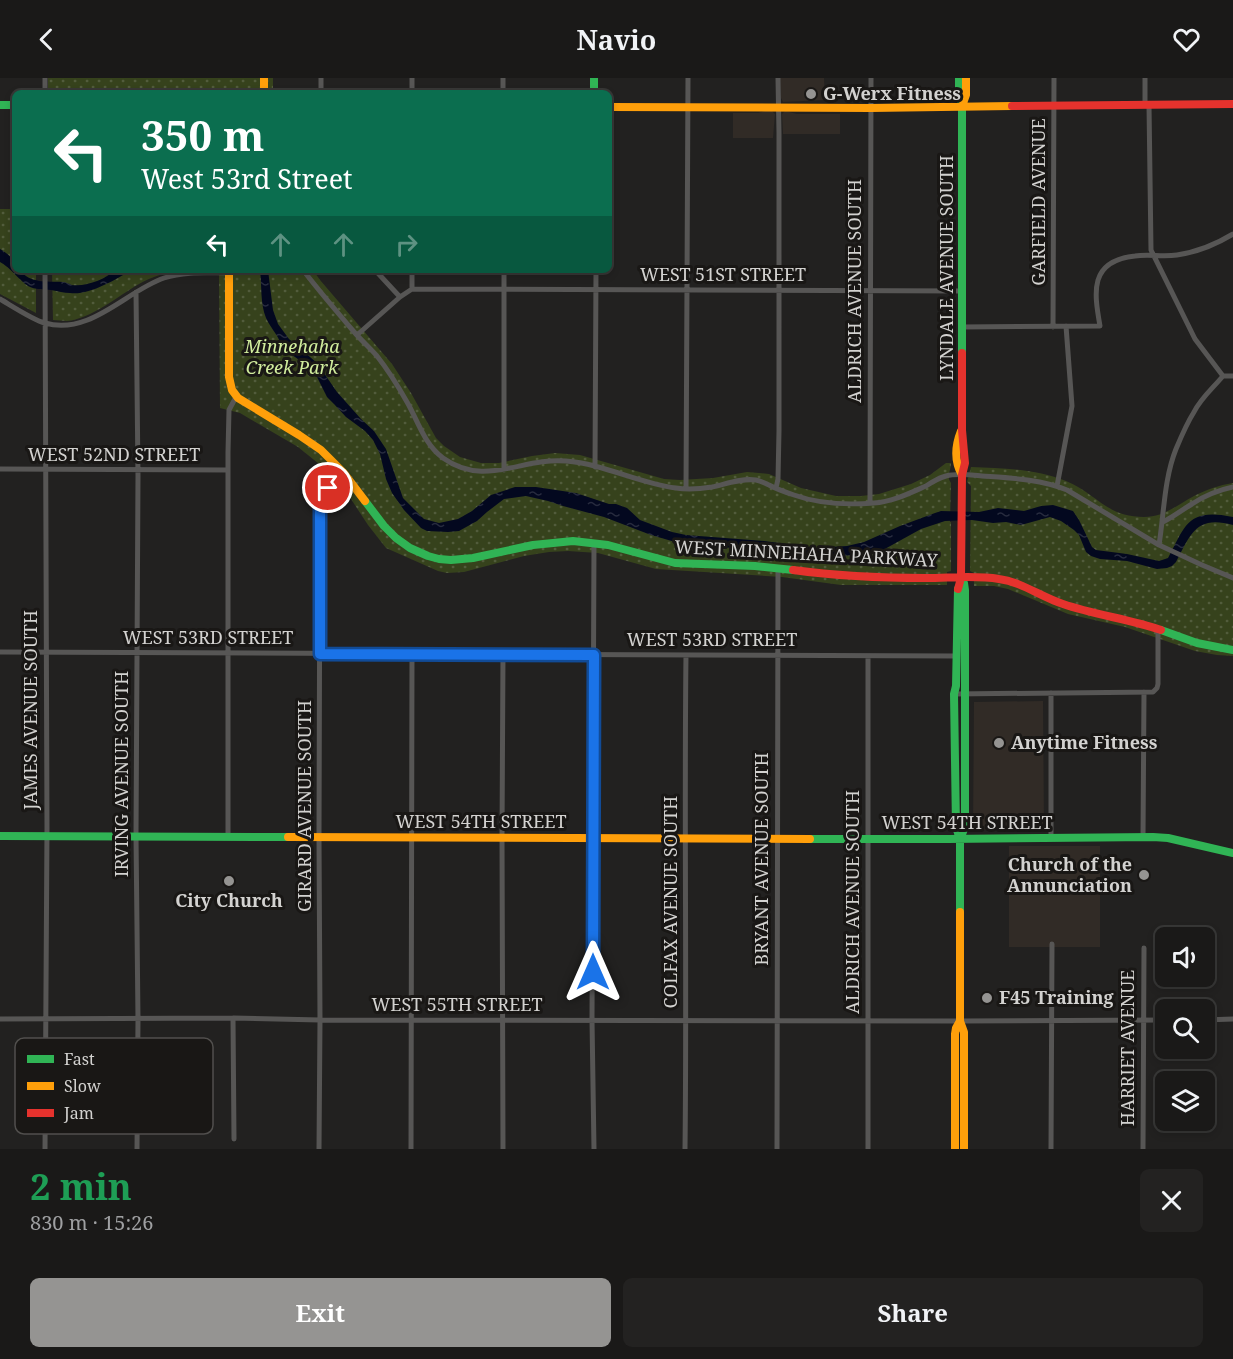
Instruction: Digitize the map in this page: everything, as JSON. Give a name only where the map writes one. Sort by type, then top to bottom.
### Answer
[{"type":"street","points":[[687,489],[688,78]]},
{"type":"street","points":[[776,488],[779,432],[778,78]]},
{"type":"street","name":"ALDRICH AVENUE SOUTH","points":[[870,503],[871,78]]},
{"type":"street","name":"LYNDALE AVENUE SOUTH","points":[[959,78],[959,95],[962,106],[962,430],[957,441],[956,464],[962,475],[961,578],[965,589],[965,827],[960,838]]},
{"type":"street","name":"LYNDALE AVENUE SOUTH","points":[[962,106],[966,95],[966,78]]},
{"type":"street","name":"GARFIELD AVENUE","points":[[1053,327],[1054,78]]},
{"type":"street","points":[[1145,78],[1153,256],[1195,339],[1223,376]]},
{"type":"street","points":[[612,107],[871,108],[1233,104]]},
{"type":"street","points":[[962,327],[1100,326],[1095,291],[1098,277],[1111,264],[1134,256],[1175,255],[1192,252],[1208,248],[1233,234]]},
{"type":"street","name":"JAMES AVENUE SOUTH","points":[[45,273],[46,1038]]},
{"type":"street","points":[[0,299],[45,323],[73,324],[99,315],[136,292],[165,278],[182,273]]},
{"type":"street","points":[[228,837],[229,410],[237,397],[231,389],[229,377],[229,273]]},
{"type":"street","points":[[306,273],[392,378],[425,439],[433,449],[443,458],[466,469],[491,472],[550,460],[566,461],[595,467],[643,482],[687,489],[759,480],[796,496],[849,504],[878,503],[909,494],[943,477],[962,475],[1036,482],[1057,486],[1159,545],[1233,578]]},
{"type":"street","points":[[378,273],[400,297]]},
{"type":"street","points":[[357,334],[412,289],[412,273]]},
{"type":"street","points":[[504,273],[504,470]]},
{"type":"street","points":[[595,467],[596,273]]},
{"type":"street","name":"WEST 51ST STREET","points":[[412,289],[962,291]]},
{"type":"street","name":"IRVING AVENUE SOUTH","points":[[136,292],[138,1038]]},
{"type":"street","points":[[1057,486],[1072,406],[1066,326]]},
{"type":"street","points":[[1159,545],[1168,480],[1175,450],[1206,394],[1223,376],[1233,376]]},
{"type":"street","name":"WEST MINNEHAHA PARKWAY","points":[[237,397],[330,458],[351,480],[373,514],[390,534],[410,549],[428,556],[466,560],[551,542],[582,542],[621,548],[674,563],[744,565],[875,577],[1003,579],[1091,613],[1139,623],[1217,649],[1233,650]]},
{"type":"street","name":"WEST 52ND STREET","points":[[0,469],[228,470]]},
{"type":"street","name":"GIRARD AVENUE SOUTH","points":[[319,1149],[320,502],[328,488],[345,475]]},
{"type":"street","points":[[1163,522],[1193,503],[1218,491],[1233,487]]},
{"type":"street","points":[[594,543],[592,1020],[594,1149]]},
{"type":"street","name":"BRYANT AVENUE SOUTH","points":[[777,1149],[778,568]]},
{"type":"street","name":"LYNDALE AVENUE SOUTH","points":[[961,578],[957,588],[954,694],[956,827],[960,838],[960,1021],[964,1032],[964,1149]]},
{"type":"street","points":[[954,694],[1153,692],[1158,686],[1158,629]]},
{"type":"street","name":"WEST 53RD STREET","points":[[0,652],[956,656]]},
{"type":"street","points":[[411,654],[411,1149]]},
{"type":"street","points":[[503,654],[503,1149]]},
{"type":"street","name":"COLFAX AVENUE SOUTH","points":[[685,1149],[686,655]]},
{"type":"street","name":"ALDRICH AVENUE SOUTH","points":[[868,656],[868,1149]]},
{"type":"street","points":[[1143,837],[1144,692]]},
{"type":"street","points":[[1051,693],[1051,837]]},
{"type":"street","name":"WEST 54TH STREET","points":[[0,836],[1143,837],[1168,838],[1233,854]]},
{"type":"street","points":[[1051,1149],[1052,944]]},
{"type":"street","name":"HARRIET AVENUE","points":[[1143,1149],[1144,948]]},
{"type":"street","points":[[233,1018],[234,1139]]},
{"type":"street","name":"WEST 55TH STREET","points":[[0,1019],[1155,1020]]},
{"type":"street","points":[[1215,1020],[1233,1019]]},
{"type":"street","name":"LYNDALE AVENUE SOUTH","points":[[955,1149],[955,1034],[960,1021]]},
{"type":"street","name":"JAMES AVENUE SOUTH","points":[[45,1134],[45,1149]]},
{"type":"street","name":"IRVING AVENUE SOUTH","points":[[137,1134],[137,1149]]},
{"type":"shaded area","points":[[780,78],[824,78],[825,100],[783,102]]},
{"type":"shaded area","points":[[772,111],[775,114],[773,138],[733,138],[733,113]]},
{"type":"shaded area","points":[[785,111],[797,114],[840,114],[840,134],[783,134],[782,114]]},
{"type":"shaded area","points":[[1043,701],[1044,829],[973,830],[974,702]]},
{"type":"shaded area","points":[[1009,846],[1100,846],[1100,947],[1009,947]]},
{"type":"green space","points":[[48,78],[273,78],[273,90],[48,90]]},
{"type":"green space","points":[[0,209],[12,209],[12,273],[36,273],[36,313],[0,294]]},
{"type":"green space","points":[[52,273],[167,273],[148,279],[95,312],[67,321],[53,320]]},
{"type":"green space","name":"Minnehaha Creek Park","points":[[219,273],[315,273],[392,364],[436,438],[460,457],[481,463],[499,463],[555,453],[580,455],[664,479],[680,480],[713,478],[747,472],[769,474],[801,488],[836,496],[879,494],[911,484],[930,475],[946,463],[951,463],[949,476],[951,483],[951,571],[947,572],[947,585],[841,585],[782,577],[656,569],[598,553],[568,551],[524,556],[464,572],[438,571],[386,548],[334,476],[298,447],[240,413],[220,408]]},
{"type":"green space","points":[[971,467],[1019,470],[1055,477],[1076,486],[1111,509],[1131,516],[1144,517],[1164,513],[1203,492],[1233,483],[1233,656],[1195,651],[1125,627],[1068,614],[1008,589],[974,586],[974,573],[970,571],[971,486],[967,482]]},
{"type":"water","points":[[0,249],[12,259],[12,272],[7,267],[0,262]]},
{"type":"water","points":[[14,273],[23,273],[39,281],[83,285],[111,273],[126,273],[85,292],[68,293],[28,286]]},
{"type":"water","points":[[260,273],[268,273],[273,310],[278,324],[289,339],[317,363],[337,392],[374,431],[386,449],[403,498],[424,519],[439,523],[458,519],[491,495],[515,487],[536,487],[576,493],[609,504],[616,504],[627,508],[640,520],[672,532],[816,548],[847,546],[864,542],[941,511],[979,512],[998,508],[1024,511],[1053,505],[1073,511],[1092,547],[1096,550],[1159,561],[1168,558],[1179,536],[1190,521],[1197,517],[1218,515],[1233,517],[1233,525],[1211,523],[1196,529],[1176,562],[1167,568],[1157,569],[1127,561],[1091,556],[1086,552],[1079,535],[1074,530],[1050,517],[1021,525],[972,520],[945,521],[921,529],[875,553],[832,557],[805,554],[774,555],[735,548],[682,544],[604,517],[526,496],[504,499],[477,521],[459,531],[427,531],[421,528],[404,510],[392,493],[380,454],[373,440],[327,397],[317,377],[308,366],[282,348],[268,322],[262,300]]},
{"type":"traffic: fast","points":[[594,78],[594,90]]},
{"type":"traffic: fast","points":[[959,78],[959,95],[962,106],[962,353]]},
{"type":"traffic: fast","points":[[0,105],[12,105]]},
{"type":"traffic: fast","points":[[365,501],[396,538],[410,548],[439,559],[473,558],[533,545],[573,541],[608,545],[675,563],[793,570]]},
{"type":"traffic: fast","points":[[960,912],[960,839],[965,827],[965,590],[961,578]]},
{"type":"traffic: fast","points":[[958,589],[954,694],[956,827],[960,839]]},
{"type":"traffic: fast","points":[[1161,630],[1197,643],[1233,650]]},
{"type":"traffic: fast","points":[[0,836],[288,837]]},
{"type":"traffic: fast","points":[[810,839],[1153,837],[1168,838],[1233,853]]},
{"type":"traffic: slow","points":[[264,78],[264,90]]},
{"type":"traffic: slow","points":[[962,106],[966,95],[966,78]]},
{"type":"traffic: slow","points":[[612,107],[1012,106]]},
{"type":"traffic: slow","points":[[229,273],[229,377],[232,390],[238,398],[321,450],[343,472],[365,501]]},
{"type":"traffic: slow","points":[[961,431],[956,453],[962,475]]},
{"type":"traffic: slow","points":[[288,837],[810,839]]},
{"type":"traffic: slow","points":[[960,912],[960,1021],[964,1032],[964,1149]]},
{"type":"traffic: slow","points":[[955,1149],[955,1034],[960,1021]]},
{"type":"traffic: jam","points":[[1012,106],[1233,104]]},
{"type":"traffic: jam","points":[[958,589],[961,578],[962,475],[965,463],[962,430],[962,353]]},
{"type":"traffic: jam","points":[[793,570],[876,577],[999,579],[1016,583],[1075,608],[1161,630]]},
{"type":"place","name":"G-Werx Fitness","points":[[811,94]]},
{"type":"place","name":"Anytime Fitness","points":[[999,743]]},
{"type":"place","name":"Church of the Annunciation","points":[[1144,875]]},
{"type":"place","name":"City Church","points":[[229,881]]},
{"type":"place","name":"F45 Training","points":[[987,998]]},
{"type":"route","points":[[328,488],[320,502],[320,654],[594,655],[593,972]]}]
